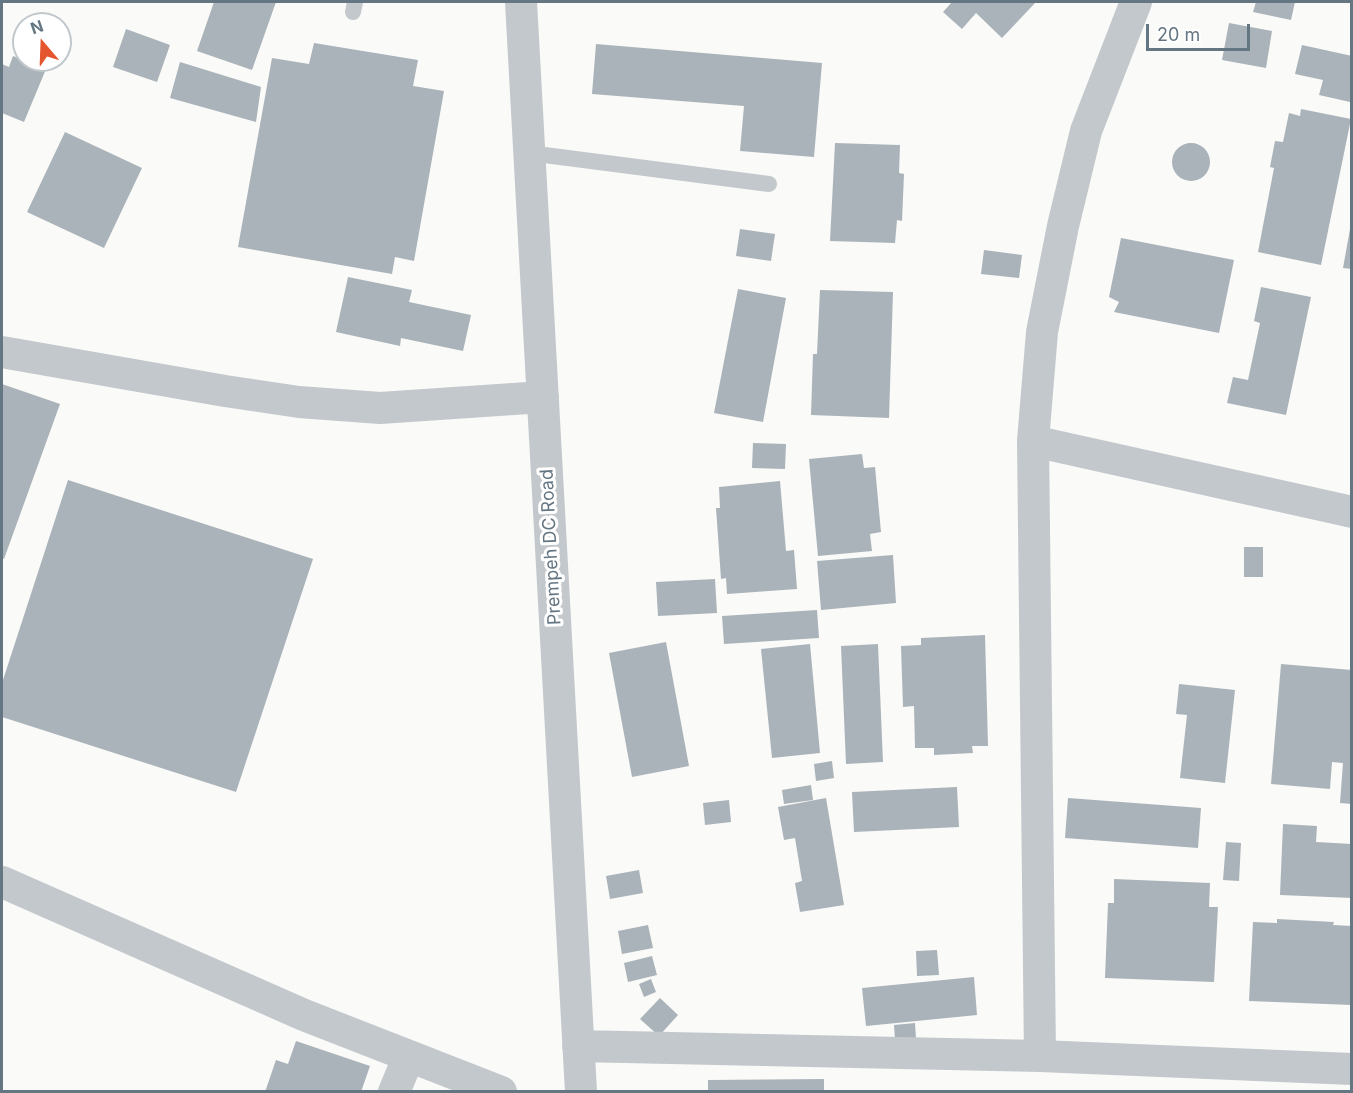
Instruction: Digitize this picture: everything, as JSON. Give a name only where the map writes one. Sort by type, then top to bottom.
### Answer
[{"type":"street","name":"Prempeh DC Road","points":[[521,2],[580,1092]]},
{"type":"street","points":[[1040,1056],[1033,441],[1042,332],[1063,226],[1086,131],[1136,2]]},
{"type":"street","points":[[2,352],[299,402],[380,408],[543,397]]},
{"type":"street","points":[[1033,441],[1352,512]]},
{"type":"street","points":[[2,882],[304,1015],[501,1092]]},
{"type":"street","points":[[578,1046],[1040,1056],[1352,1069]]},
{"type":"street","points":[[394,1092],[409,1056]]},
{"type":"lane","points":[[529,153],[769,184]]},
{"type":"building","points":[[214,2],[276,2],[252,70],[197,51]]},
{"type":"building","points":[[952,2],[1036,2],[1002,38],[976,13],[962,29],[943,12]]},
{"type":"building","points":[[1256,2],[1295,2],[1291,20],[1253,12]]},
{"type":"building","points":[[1229,23],[1272,31],[1266,68],[1222,60]]},
{"type":"building","points":[[126,29],[170,45],[157,82],[113,67]]},
{"type":"building","points":[[314,43],[418,60],[413,86],[444,91],[414,261],[395,257],[392,274],[238,247],[272,58],[309,64]]},
{"type":"building","points":[[596,44],[822,63],[814,157],[740,151],[744,106],[592,94]]},
{"type":"building","points":[[1302,45],[1352,56],[1350,102],[1319,95],[1323,80],[1295,74]]},
{"type":"building","points":[[12,59],[12,72],[45,72],[24,122],[2,113],[2,64],[9,67]]},
{"type":"building","points":[[180,62],[261,87],[256,122],[170,98]]},
{"type":"building","points":[[1301,109],[1351,119],[1321,265],[1258,252],[1274,168],[1270,167],[1275,141],[1283,142],[1289,113],[1300,116]]},
{"type":"building","points":[[65,132],[142,168],[104,248],[27,212]]},
{"type":"building","points":[[835,143],[900,145],[899,173],[904,174],[902,221],[897,220],[895,243],[830,241]]},
{"type":"building","points":[[1191,143],[1204,149],[1210,162],[1204,175],[1191,181],[1178,175],[1172,162],[1178,149]]},
{"type":"building","points":[[740,229],[775,234],[771,261],[736,256]]},
{"type":"building","points":[[1350,229],[1352,229],[1352,269],[1343,268]]},
{"type":"building","points":[[1121,238],[1234,260],[1219,333],[1114,312],[1119,302],[1109,297]]},
{"type":"building","points":[[984,250],[1022,255],[1019,278],[981,274]]},
{"type":"building","points":[[348,277],[412,290],[409,302],[471,315],[463,351],[401,338],[400,346],[336,332]]},
{"type":"building","points":[[1261,287],[1311,297],[1286,415],[1227,403],[1233,377],[1248,380],[1260,323],[1254,321]]},
{"type":"building","points":[[738,289],[786,298],[763,422],[714,413]]},
{"type":"building","points":[[820,290],[893,292],[889,418],[811,415],[813,354],[817,354]]},
{"type":"building","points":[[2,384],[60,404],[4,559],[2,558]]},
{"type":"building","points":[[753,443],[786,444],[785,469],[752,468]]},
{"type":"building","points":[[862,454],[864,468],[875,467],[881,532],[870,534],[872,551],[818,556],[809,459]]},
{"type":"building","points":[[68,480],[313,559],[236,792],[2,717],[2,683]]},
{"type":"building","points":[[780,481],[786,551],[794,550],[797,589],[727,594],[726,578],[721,579],[716,508],[720,508],[719,487]]},
{"type":"building","points":[[1244,547],[1263,547],[1263,577],[1244,577]]},
{"type":"building","points":[[893,555],[896,603],[821,610],[817,561]]},
{"type":"building","points":[[715,579],[717,613],[658,616],[656,582]]},
{"type":"building","points":[[817,610],[819,638],[724,644],[722,616]]},
{"type":"building","points":[[985,635],[988,746],[972,746],[973,753],[934,755],[934,748],[915,748],[914,706],[903,707],[901,646],[921,645],[921,638]]},
{"type":"building","points":[[666,642],[689,766],[632,777],[609,653]]},
{"type":"building","points":[[810,644],[820,753],[772,758],[761,649]]},
{"type":"building","points":[[878,644],[883,762],[846,764],[841,646]]},
{"type":"building","points":[[1281,664],[1352,670],[1352,804],[1340,803],[1343,763],[1332,762],[1330,789],[1271,784]]},
{"type":"building","points":[[1179,684],[1235,690],[1225,783],[1180,778],[1187,715],[1176,714]]},
{"type":"building","points":[[832,761],[834,778],[816,781],[814,764]]},
{"type":"building","points":[[811,785],[813,800],[784,804],[782,790]]},
{"type":"building","points":[[957,787],[959,827],[854,832],[852,792]]},
{"type":"building","points":[[826,798],[844,905],[800,912],[795,883],[802,881],[795,838],[784,840],[778,807]]},
{"type":"building","points":[[1068,798],[1201,808],[1198,848],[1065,838]]},
{"type":"building","points":[[729,800],[731,822],[705,825],[703,803]]},
{"type":"building","points":[[1283,824],[1317,826],[1316,842],[1352,844],[1352,898],[1280,895]]},
{"type":"building","points":[[1226,842],[1241,843],[1239,881],[1223,880]]},
{"type":"building","points":[[639,870],[643,893],[610,899],[606,876]]},
{"type":"building","points":[[1114,879],[1210,883],[1209,907],[1218,907],[1214,982],[1105,978],[1108,903],[1114,903]]},
{"type":"building","points":[[1277,919],[1334,922],[1333,925],[1352,926],[1352,1005],[1249,1001],[1253,922],[1277,923]]},
{"type":"building","points":[[648,925],[653,948],[622,954],[618,931]]},
{"type":"building","points":[[937,950],[939,975],[917,976],[916,951]]},
{"type":"building","points":[[652,956],[657,975],[628,982],[624,963]]},
{"type":"building","points":[[974,977],[977,1015],[866,1026],[862,988]]},
{"type":"building","points":[[651,979],[656,992],[644,997],[639,984]]},
{"type":"building","points":[[660,998],[678,1015],[659,1036],[640,1019]]},
{"type":"building","points":[[915,1023],[916,1039],[895,1040],[894,1025]]},
{"type":"building","points":[[296,1041],[370,1066],[361,1092],[265,1092],[276,1060],[288,1064]]},
{"type":"building","points":[[824,1079],[824,1092],[708,1092],[708,1080]]}]
